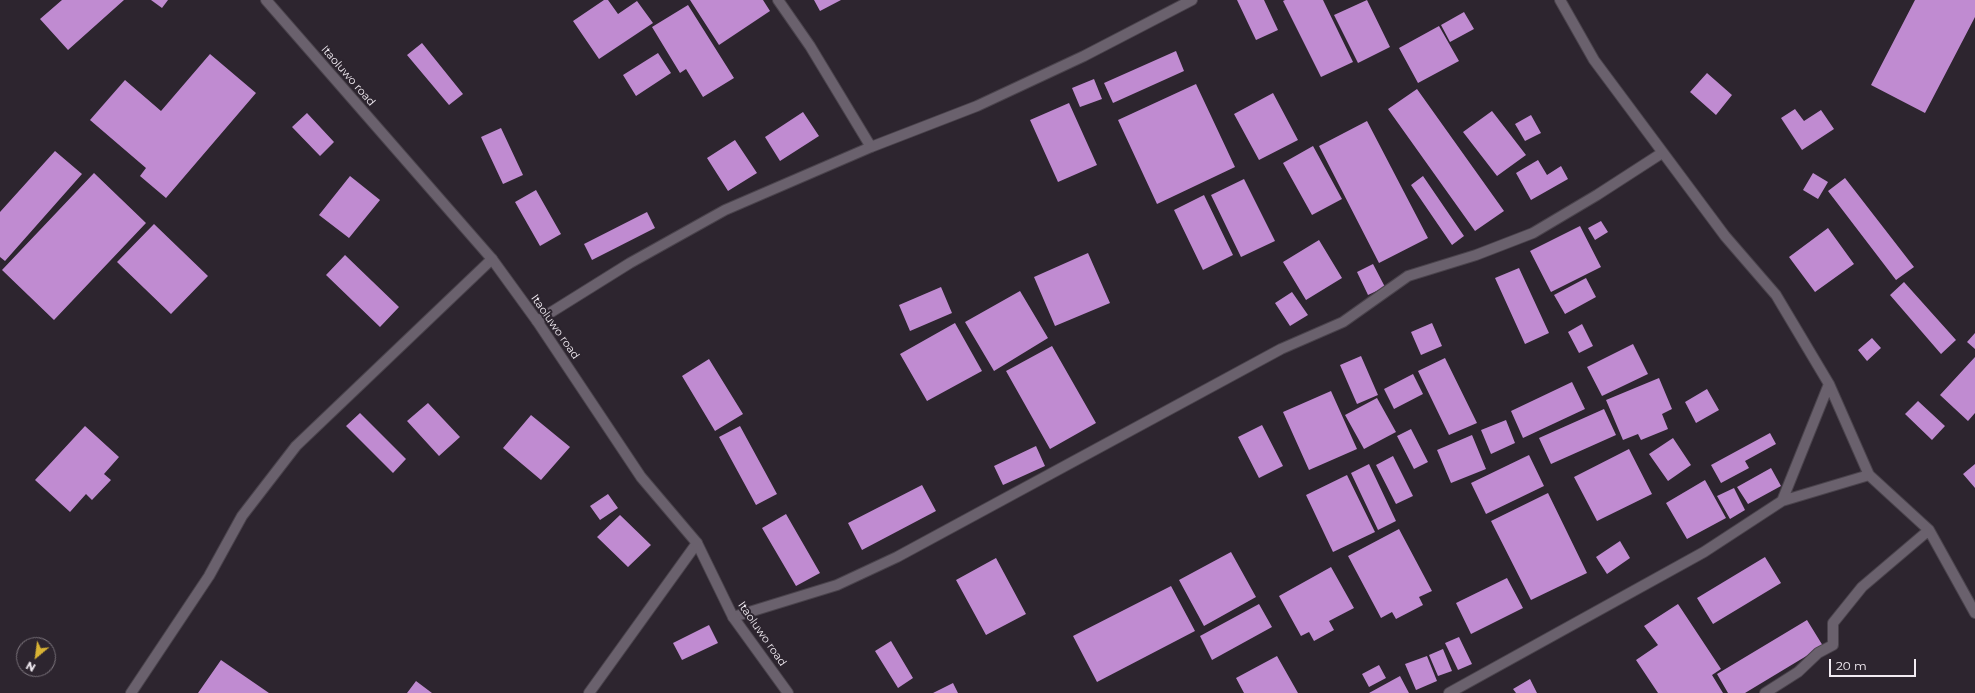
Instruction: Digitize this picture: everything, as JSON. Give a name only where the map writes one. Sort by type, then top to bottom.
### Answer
[{"type":"street","name":"Itaoluwo road","points":[[266,0],[492,259],[537,321],[641,477],[697,543],[733,617],[788,693]]},
{"type":"street","points":[[778,0],[810,46],[871,147]]},
{"type":"street","points":[[537,321],[630,263],[725,210],[871,147],[977,106],[1084,56],[1192,0]]},
{"type":"street","points":[[1560,0],[1594,60],[1662,153],[1725,236],[1776,295],[1829,384],[1869,475],[1929,530],[1975,613]]},
{"type":"street","points":[[733,617],[837,585],[897,557],[1281,348],[1342,322],[1408,276],[1476,255],[1533,233],[1597,195],[1662,153]]},
{"type":"street","points":[[131,693],[209,576],[242,516],[296,446],[492,259]]},
{"type":"street","points":[[1782,501],[1829,384]]},
{"type":"street","points":[[1448,693],[1530,650],[1704,552],[1782,501],[1869,475]]},
{"type":"street","points":[[1765,693],[1798,672],[1818,653],[1833,645],[1833,623],[1845,607],[1862,587],[1929,530]]},
{"type":"street","points":[[589,693],[697,543]]},
{"type":"building","points":[[62,0],[124,0],[68,50],[40,19]]},
{"type":"building","points":[[151,0],[168,0],[162,8]]},
{"type":"building","points":[[604,0],[608,0],[618,14],[637,1],[653,23],[599,59],[573,21]]},
{"type":"building","points":[[690,0],[763,0],[770,11],[719,45]]},
{"type":"building","points":[[814,0],[841,0],[820,11]]},
{"type":"building","points":[[1237,0],[1264,0],[1278,30],[1256,40]]},
{"type":"building","points":[[1323,0],[1353,62],[1321,77],[1283,1]]},
{"type":"building","points":[[1367,0],[1390,47],[1358,63],[1334,15]]},
{"type":"building","points":[[1915,0],[1975,0],[1975,17],[1925,113],[1871,85]]},
{"type":"building","points":[[688,5],[734,78],[703,97],[686,69],[680,73],[652,27]]},
{"type":"building","points":[[1464,12],[1474,29],[1450,42],[1441,25]]},
{"type":"building","points":[[1439,26],[1459,61],[1418,83],[1399,48]]},
{"type":"building","points":[[422,43],[463,94],[449,105],[407,55]]},
{"type":"building","points":[[1176,51],[1184,71],[1113,103],[1104,83]]},
{"type":"building","points":[[658,53],[671,73],[636,96],[623,75]]},
{"type":"building","points":[[210,54],[256,93],[166,198],[140,176],[146,168],[90,120],[125,80],[161,111]]},
{"type":"building","points":[[1707,73],[1732,95],[1716,115],[1690,92]]},
{"type":"building","points":[[1094,79],[1102,99],[1080,107],[1072,88]]},
{"type":"building","points":[[1196,84],[1235,167],[1157,204],[1118,120]]},
{"type":"building","points":[[1417,89],[1504,211],[1475,231],[1388,109]]},
{"type":"building","points":[[1273,93],[1298,140],[1259,160],[1234,114]]},
{"type":"building","points":[[1069,103],[1097,165],[1058,182],[1030,120]]},
{"type":"building","points":[[1795,109],[1804,121],[1821,110],[1834,129],[1802,150],[1781,118]]},
{"type":"building","points":[[1492,111],[1526,155],[1497,176],[1463,132]]},
{"type":"building","points":[[803,112],[819,136],[780,161],[765,137]]},
{"type":"building","points":[[307,113],[334,142],[320,156],[292,127]]},
{"type":"building","points":[[1531,115],[1541,133],[1525,141],[1515,124]]},
{"type":"building","points":[[1367,121],[1428,238],[1379,263],[1319,146]]},
{"type":"building","points":[[501,128],[523,175],[503,184],[481,137]]},
{"type":"building","points":[[735,140],[757,173],[728,191],[707,158]]},
{"type":"building","points":[[1313,146],[1342,199],[1312,215],[1283,163]]},
{"type":"building","points":[[55,151],[82,174],[5,261],[0,257],[0,212]]},
{"type":"building","points":[[1538,160],[1547,175],[1561,166],[1568,179],[1531,200],[1516,173]]},
{"type":"building","points":[[94,173],[146,223],[54,320],[2,270]]},
{"type":"building","points":[[1813,173],[1828,182],[1818,199],[1803,190]]},
{"type":"building","points":[[350,176],[380,200],[349,238],[319,215]]},
{"type":"building","points":[[1423,176],[1464,236],[1452,245],[1411,185]]},
{"type":"building","points":[[1845,178],[1914,267],[1896,280],[1828,191]]},
{"type":"building","points":[[1244,179],[1275,241],[1241,257],[1211,195]]},
{"type":"building","points":[[536,190],[561,234],[540,246],[515,202]]},
{"type":"building","points":[[1204,195],[1233,255],[1203,270],[1174,210]]},
{"type":"building","points":[[647,212],[655,228],[592,260],[584,244]]},
{"type":"building","points":[[1601,221],[1608,232],[1595,240],[1588,228]]},
{"type":"building","points":[[154,224],[208,276],[171,314],[117,262]]},
{"type":"building","points":[[1580,226],[1601,267],[1551,292],[1530,251]]},
{"type":"building","points":[[1828,228],[1854,264],[1815,292],[1789,257]]},
{"type":"building","points":[[1319,240],[1342,278],[1306,300],[1283,262]]},
{"type":"building","points":[[1088,253],[1110,303],[1055,326],[1034,277]]},
{"type":"building","points":[[345,255],[399,307],[380,327],[326,275]]},
{"type":"building","points":[[1373,264],[1385,287],[1368,295],[1357,272]]},
{"type":"building","points":[[1519,268],[1549,333],[1525,344],[1495,278]]},
{"type":"building","points":[[1586,278],[1596,297],[1565,314],[1554,295]]},
{"type":"building","points":[[1904,282],[1956,340],[1941,354],[1890,295]]},
{"type":"building","points":[[941,287],[952,313],[910,331],[899,305]]},
{"type":"building","points":[[1020,291],[1048,338],[994,371],[965,322]]},
{"type":"building","points":[[1292,292],[1308,315],[1290,326],[1275,303]]},
{"type":"building","points":[[955,323],[982,371],[927,401],[900,354]]},
{"type":"building","points":[[1432,323],[1442,346],[1421,355],[1411,332]]},
{"type":"building","points":[[1582,324],[1593,346],[1579,353],[1568,332]]},
{"type":"building","points":[[1975,333],[1975,349],[1967,342]]},
{"type":"building","points":[[1872,338],[1881,348],[1867,361],[1858,350]]},
{"type":"building","points":[[1633,344],[1648,374],[1602,396],[1587,367]]},
{"type":"building","points":[[1052,346],[1096,423],[1050,449],[1006,371]]},
{"type":"building","points":[[1361,356],[1378,395],[1357,404],[1340,365]]},
{"type":"building","points":[[1975,357],[1975,413],[1968,421],[1940,395]]},
{"type":"building","points":[[1445,358],[1477,423],[1449,435],[1418,371]]},
{"type":"building","points":[[709,359],[743,414],[715,431],[682,376]]},
{"type":"building","points":[[1413,374],[1423,394],[1394,409],[1384,389]]},
{"type":"building","points":[[1659,378],[1672,409],[1662,414],[1668,429],[1641,440],[1638,434],[1623,440],[1606,400]]},
{"type":"building","points":[[1572,382],[1585,409],[1523,438],[1511,411]]},
{"type":"building","points":[[1707,389],[1719,410],[1696,423],[1685,402]]},
{"type":"building","points":[[1331,391],[1357,449],[1309,470],[1283,412]]},
{"type":"building","points":[[1377,398],[1396,432],[1364,449],[1345,415]]},
{"type":"building","points":[[1918,401],[1945,426],[1932,440],[1905,414]]},
{"type":"building","points":[[428,403],[460,437],[439,456],[407,421]]},
{"type":"building","points":[[1604,409],[1616,435],[1551,464],[1539,438]]},
{"type":"building","points":[[360,413],[406,459],[393,473],[346,426]]},
{"type":"building","points":[[531,415],[570,447],[541,480],[503,448]]},
{"type":"building","points":[[1506,420],[1515,443],[1491,454],[1481,430]]},
{"type":"building","points":[[1262,425],[1283,466],[1259,478],[1238,437]]},
{"type":"building","points":[[85,426],[119,457],[104,474],[111,480],[92,500],[86,494],[70,512],[35,480]]},
{"type":"building","points":[[740,426],[777,494],[756,505],[719,437]]},
{"type":"building","points":[[1411,429],[1428,462],[1414,469],[1397,436]]},
{"type":"building","points":[[1770,433],[1776,444],[1745,461],[1749,468],[1721,483],[1711,465]]},
{"type":"building","points":[[1472,435],[1486,469],[1451,483],[1437,450]]},
{"type":"building","points":[[1673,438],[1691,465],[1668,481],[1649,454]]},
{"type":"building","points":[[1036,446],[1045,466],[1003,485],[994,466]]},
{"type":"building","points":[[1629,449],[1652,494],[1597,521],[1574,477]]},
{"type":"building","points":[[1529,455],[1544,486],[1486,514],[1471,483]]},
{"type":"building","points":[[1393,456],[1413,496],[1396,504],[1376,465]]},
{"type":"building","points":[[1369,464],[1396,521],[1378,530],[1351,473]]},
{"type":"building","points":[[1975,464],[1975,488],[1963,474]]},
{"type":"building","points":[[1771,468],[1781,486],[1748,504],[1737,487]]},
{"type":"building","points":[[1347,475],[1375,532],[1333,552],[1306,495]]},
{"type":"building","points":[[1705,480],[1726,518],[1687,539],[1666,503]]},
{"type":"building","points":[[922,485],[936,511],[862,550],[848,523]]},
{"type":"building","points":[[1734,488],[1745,510],[1730,519],[1717,496]]},
{"type":"building","points":[[1548,493],[1587,573],[1531,600],[1491,521]]},
{"type":"building","points":[[608,494],[618,508],[600,520],[590,506]]},
{"type":"building","points":[[786,514],[820,573],[796,586],[762,528]]},
{"type":"building","points":[[620,515],[651,545],[628,567],[597,537]]},
{"type":"building","points":[[1399,529],[1432,591],[1419,597],[1423,605],[1396,619],[1392,612],[1381,618],[1348,556]]},
{"type":"building","points":[[1620,541],[1630,558],[1607,574],[1596,557]]},
{"type":"building","points":[[1231,552],[1256,597],[1204,626],[1179,580]]},
{"type":"building","points":[[1765,557],[1781,583],[1713,624],[1697,598]]},
{"type":"building","points":[[996,558],[1026,614],[986,635],[956,580]]},
{"type":"building","points":[[1331,567],[1354,608],[1329,621],[1334,630],[1314,641],[1309,632],[1301,636],[1279,596]]},
{"type":"building","points":[[1507,578],[1523,608],[1471,634],[1456,603]]},
{"type":"building","points":[[1171,586],[1195,631],[1097,682],[1073,636]]},
{"type":"building","points":[[1259,604],[1272,627],[1212,660],[1200,636]]},
{"type":"building","points":[[1678,604],[1721,669],[1712,675],[1723,693],[1658,693],[1636,660],[1658,645],[1644,626]]},
{"type":"building","points":[[1807,620],[1823,646],[1745,693],[1728,693],[1717,674]]},
{"type":"building","points":[[709,625],[718,643],[682,660],[673,643]]},
{"type":"building","points":[[1459,637],[1472,664],[1458,670],[1445,643]]},
{"type":"building","points":[[891,641],[913,678],[898,688],[875,651]]},
{"type":"building","points":[[1443,649],[1452,671],[1438,676],[1429,655]]},
{"type":"building","points":[[1277,656],[1298,693],[1244,693],[1236,678]]},
{"type":"building","points":[[1427,656],[1437,681],[1416,690],[1405,664]]},
{"type":"building","points":[[221,660],[269,693],[198,693]]},
{"type":"building","points":[[1379,665],[1386,678],[1369,687],[1362,674]]},
{"type":"building","points":[[1400,676],[1409,693],[1369,693]]},
{"type":"building","points":[[1530,679],[1537,693],[1516,693],[1513,689]]},
{"type":"building","points":[[416,681],[432,693],[407,693]]},
{"type":"building","points":[[953,683],[958,693],[933,693]]}]
